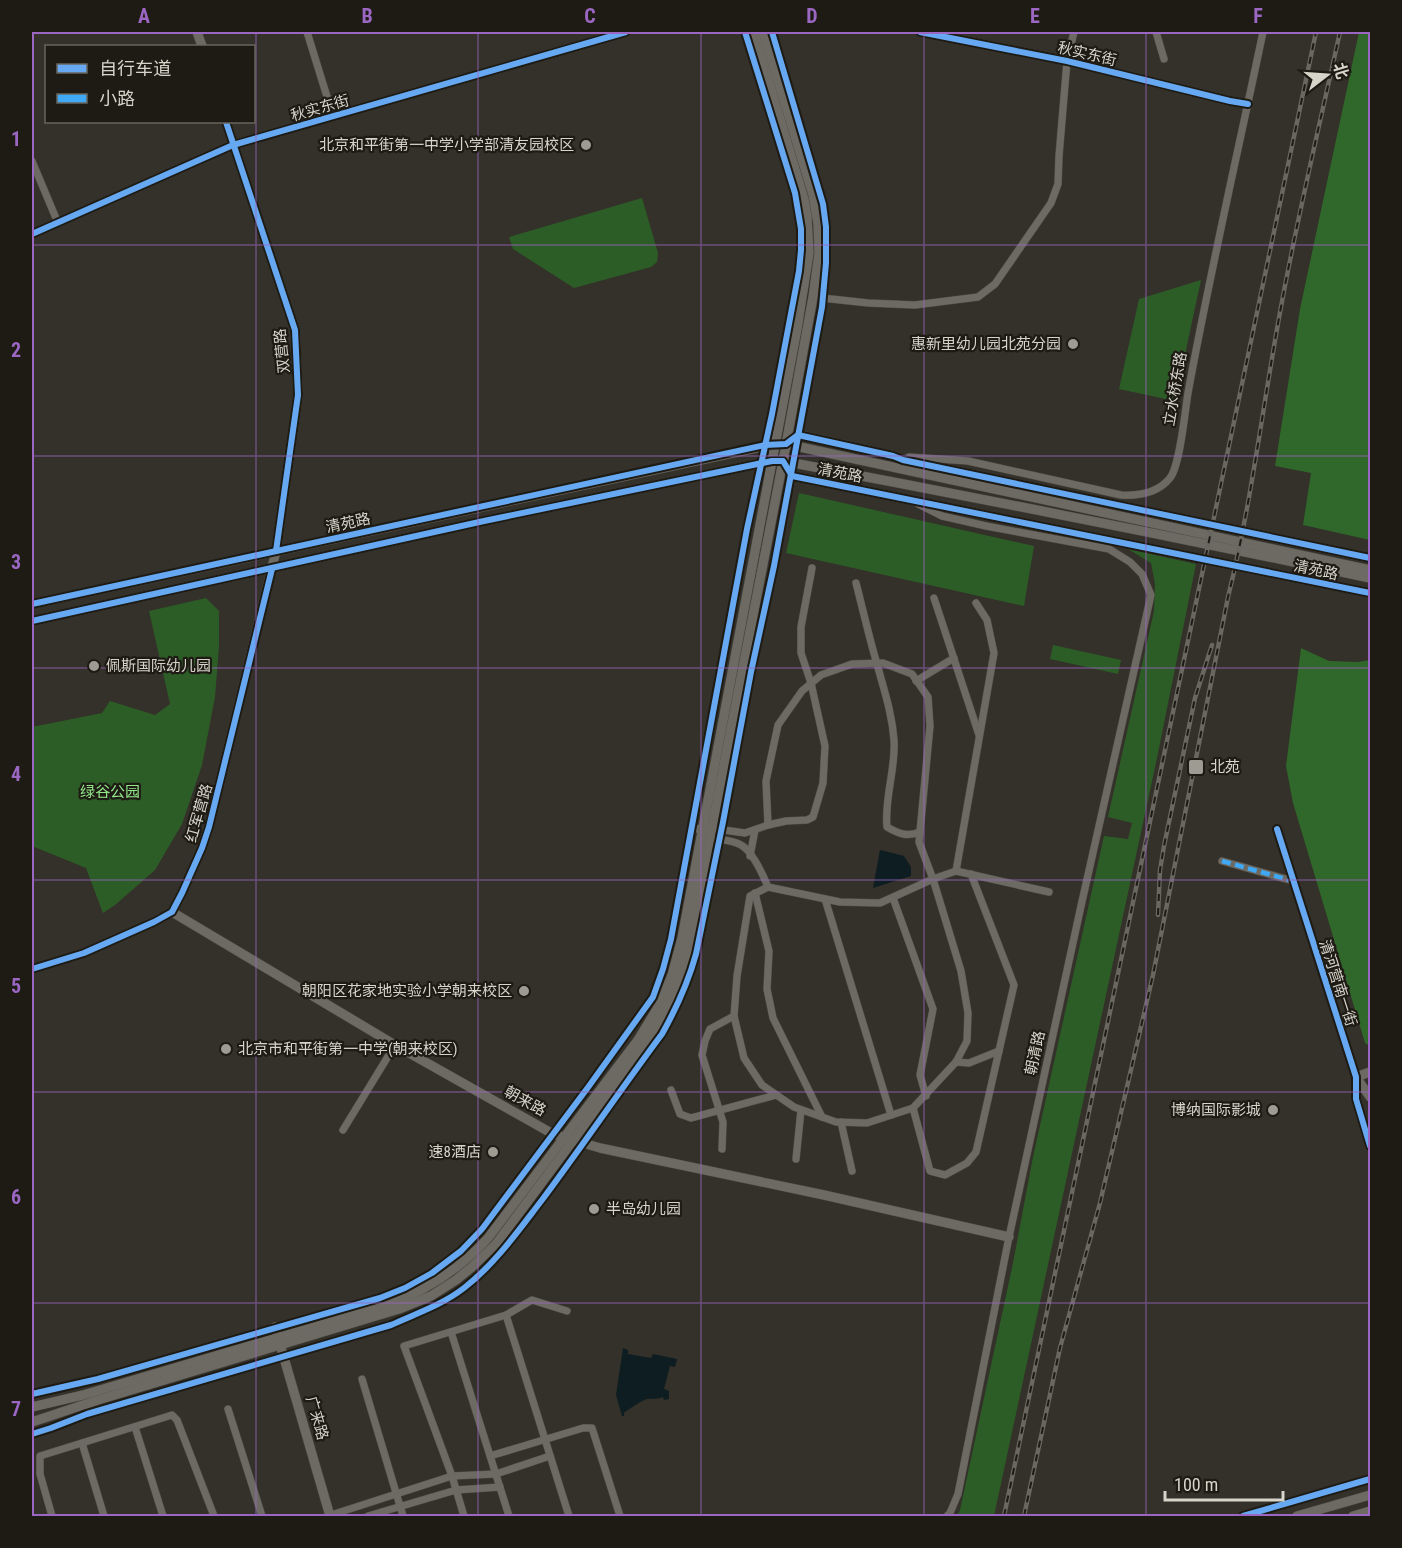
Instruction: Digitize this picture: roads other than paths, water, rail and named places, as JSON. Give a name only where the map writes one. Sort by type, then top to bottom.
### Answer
[{"type":"street","points":[[307,32],[333,116]]},
{"type":"street","name":"秋实东街","points":[[32,234],[233,145],[626,32]]},
{"type":"street","points":[[32,1407],[399,1310],[431,1296],[456,1280],[496,1244],[569,1139],[645,1044],[666,1010],[680,977],[690,940],[706,833],[772,461],[770,445],[800,271],[801,229],[795,193],[745,32]]},
{"type":"street","points":[[32,1394],[98,1380],[380,1298],[405,1288],[438,1269],[461,1251],[482,1229],[653,996],[671,939],[747,530],[761,462],[770,445],[801,305],[809,241],[804,199],[754,32]]},
{"type":"street","points":[[706,833],[783,461],[819,253],[815,204],[764,32]]},
{"type":"street","points":[[32,1434],[87,1414],[391,1325],[421,1313],[462,1290],[499,1255],[662,1034],[691,973],[696,954],[774,566],[824,298],[826,227],[823,204],[772,32]]},
{"type":"street","name":"秋实东街","points":[[920,32],[955,35],[1248,104]]},
{"type":"street","points":[[813,297],[915,305],[978,297],[995,284],[1051,203],[1058,184],[1067,61],[1074,32]]},
{"type":"street","points":[[1156,32],[1164,59]]},
{"type":"street","name":"立水桥东路","points":[[903,460],[909,457],[968,461],[1121,495],[1138,496],[1158,489],[1172,476],[1179,451],[1202,315],[1263,32]]},
{"type":"street","name":"双营路","points":[[226,123],[295,330],[298,395],[276,551]]},
{"type":"street","points":[[32,161],[58,222]]},
{"type":"street","points":[[786,444],[799,435]]},
{"type":"street","name":"清苑路","points":[[799,435],[903,460],[1371,558]]},
{"type":"street","name":"清苑路","points":[[32,604],[770,445],[786,444],[1371,570]]},
{"type":"street","points":[[876,464],[903,460]]},
{"type":"street","name":"清苑路","points":[[32,621],[484,521],[772,461],[862,475],[1371,578]]},
{"type":"street","points":[[783,461],[791,475]]},
{"type":"street","name":"清苑路","points":[[791,475],[1371,593]]},
{"type":"street","points":[[862,475],[907,498]]},
{"type":"street","name":"朝清路","points":[[907,498],[942,516],[1052,540],[1109,549],[1130,562],[1142,574],[1151,595],[1008,1237],[960,1483],[950,1514],[947,1516]]},
{"type":"street","name":"红军营路","points":[[172,912],[202,848],[209,827],[276,551]]},
{"type":"street","points":[[690,831],[706,833],[721,830],[745,833],[768,825],[807,820],[813,817],[823,783],[825,746],[811,683],[801,653],[801,627],[812,568]]},
{"type":"street","points":[[856,583],[890,707],[894,742],[886,814],[887,827],[898,834],[912,835],[920,832]]},
{"type":"street","points":[[934,598],[980,736]]},
{"type":"street","points":[[956,871],[994,653],[987,621],[976,603]]},
{"type":"street","points":[[916,681],[954,658]]},
{"type":"street","points":[[768,825],[766,782],[778,725],[802,691],[821,675],[852,664],[884,663],[912,674],[928,697],[930,726],[919,842],[933,879],[961,971],[968,1013],[967,1041],[956,1062],[913,1108],[867,1123],[836,1122],[794,1107],[776,1095],[762,1085],[744,1058],[734,1016],[737,976],[750,896],[768,886],[840,902],[880,903],[933,879],[956,871],[1049,892]]},
{"type":"street","name":"清河营南一街","points":[[1277,829],[1356,1077],[1356,1099],[1371,1146]]},
{"type":"street","points":[[750,856],[754,830]]},
{"type":"street","points":[[706,833],[719,840],[742,846],[759,867],[768,886]]},
{"type":"street","points":[[1222,861],[1293,881]]},
{"type":"street","points":[[913,1108],[930,1171],[945,1175],[968,1163],[976,1152],[1014,985],[971,874]]},
{"type":"street","points":[[754,893],[769,951],[767,989],[773,1018],[822,1117]]},
{"type":"street","points":[[893,898],[933,1009],[920,1076],[926,1096]]},
{"type":"street","points":[[825,899],[891,1115]]},
{"type":"street","points":[[32,969],[84,953],[172,912]]},
{"type":"street","name":"朝来路","points":[[172,912],[395,1045],[553,1134],[611,1150],[835,1197],[1008,1237]]},
{"type":"street","points":[[722,1149],[723,1122],[702,1055],[710,1029],[734,1016]]},
{"type":"street","points":[[343,1130],[395,1045]]},
{"type":"street","points":[[956,1062],[969,1063],[999,1051]]},
{"type":"street","points":[[1356,1077],[1371,1072]]},
{"type":"street","name":"清河营南一街","points":[[1356,1077],[1371,1097]]},
{"type":"street","points":[[671,1090],[680,1114],[691,1118],[776,1095]]},
{"type":"street","points":[[796,1159],[801,1110]]},
{"type":"street","points":[[841,1122],[852,1172]]},
{"type":"street","points":[[464,1516],[452,1476],[404,1346],[506,1315],[532,1300],[567,1311]]},
{"type":"street","points":[[506,1315],[569,1516]]},
{"type":"street","name":"广来路","points":[[275,1327],[329,1516]]},
{"type":"street","points":[[451,1332],[509,1516]]},
{"type":"street","points":[[32,1422],[279,1341]]},
{"type":"street","points":[[362,1380],[403,1516]]},
{"type":"street","points":[[228,1409],[262,1516]]},
{"type":"street","points":[[52,1516],[40,1474],[40,1456],[172,1415],[177,1420],[214,1516]]},
{"type":"street","points":[[135,1426],[163,1516]]},
{"type":"street","points":[[490,1456],[583,1428],[592,1428],[620,1516]]},
{"type":"street","points":[[82,1443],[105,1516]]},
{"type":"street","points":[[329,1516],[452,1476],[496,1474],[550,1456]]},
{"type":"street","points":[[1243,1516],[1371,1479]]},
{"type":"street","points":[[368,1516],[456,1490],[500,1487]]},
{"type":"street","points":[[1297,1516],[1371,1496]]},
{"type":"street","points":[[1353,1516],[1371,1511]]},
{"type":"railway","points":[[1004,1516],[1316,32]]},
{"type":"railway","points":[[1024,1516],[1060,1348],[1100,1203],[1153,975],[1244,525],[1288,272],[1340,32]]},
{"type":"railway","points":[[1158,915],[1160,870],[1164,846],[1195,698],[1212,645]]},
{"type":"place","name":"北京和平街第一中学小学部清友园校区","points":[[586,145]]},
{"type":"place","name":"惠新里幼儿园北苑分园","points":[[1073,344]]},
{"type":"place","name":"佩斯国际幼儿园","points":[[94,666]]},
{"type":"place","name":"北苑","points":[[1196,767]]},
{"type":"place","name":"朝阳区花家地实验小学朝来校区","points":[[524,991]]},
{"type":"place","name":"北京市和平街第一中学(朝来校区)","points":[[226,1049]]},
{"type":"place","name":"博纳国际影城","points":[[1273,1110]]},
{"type":"place","name":"速8酒店","points":[[493,1152]]},
{"type":"place","name":"半岛幼儿园","points":[[594,1209]]},
{"type":"park label","name":"绿谷公园","points":[[110,792]]}]
